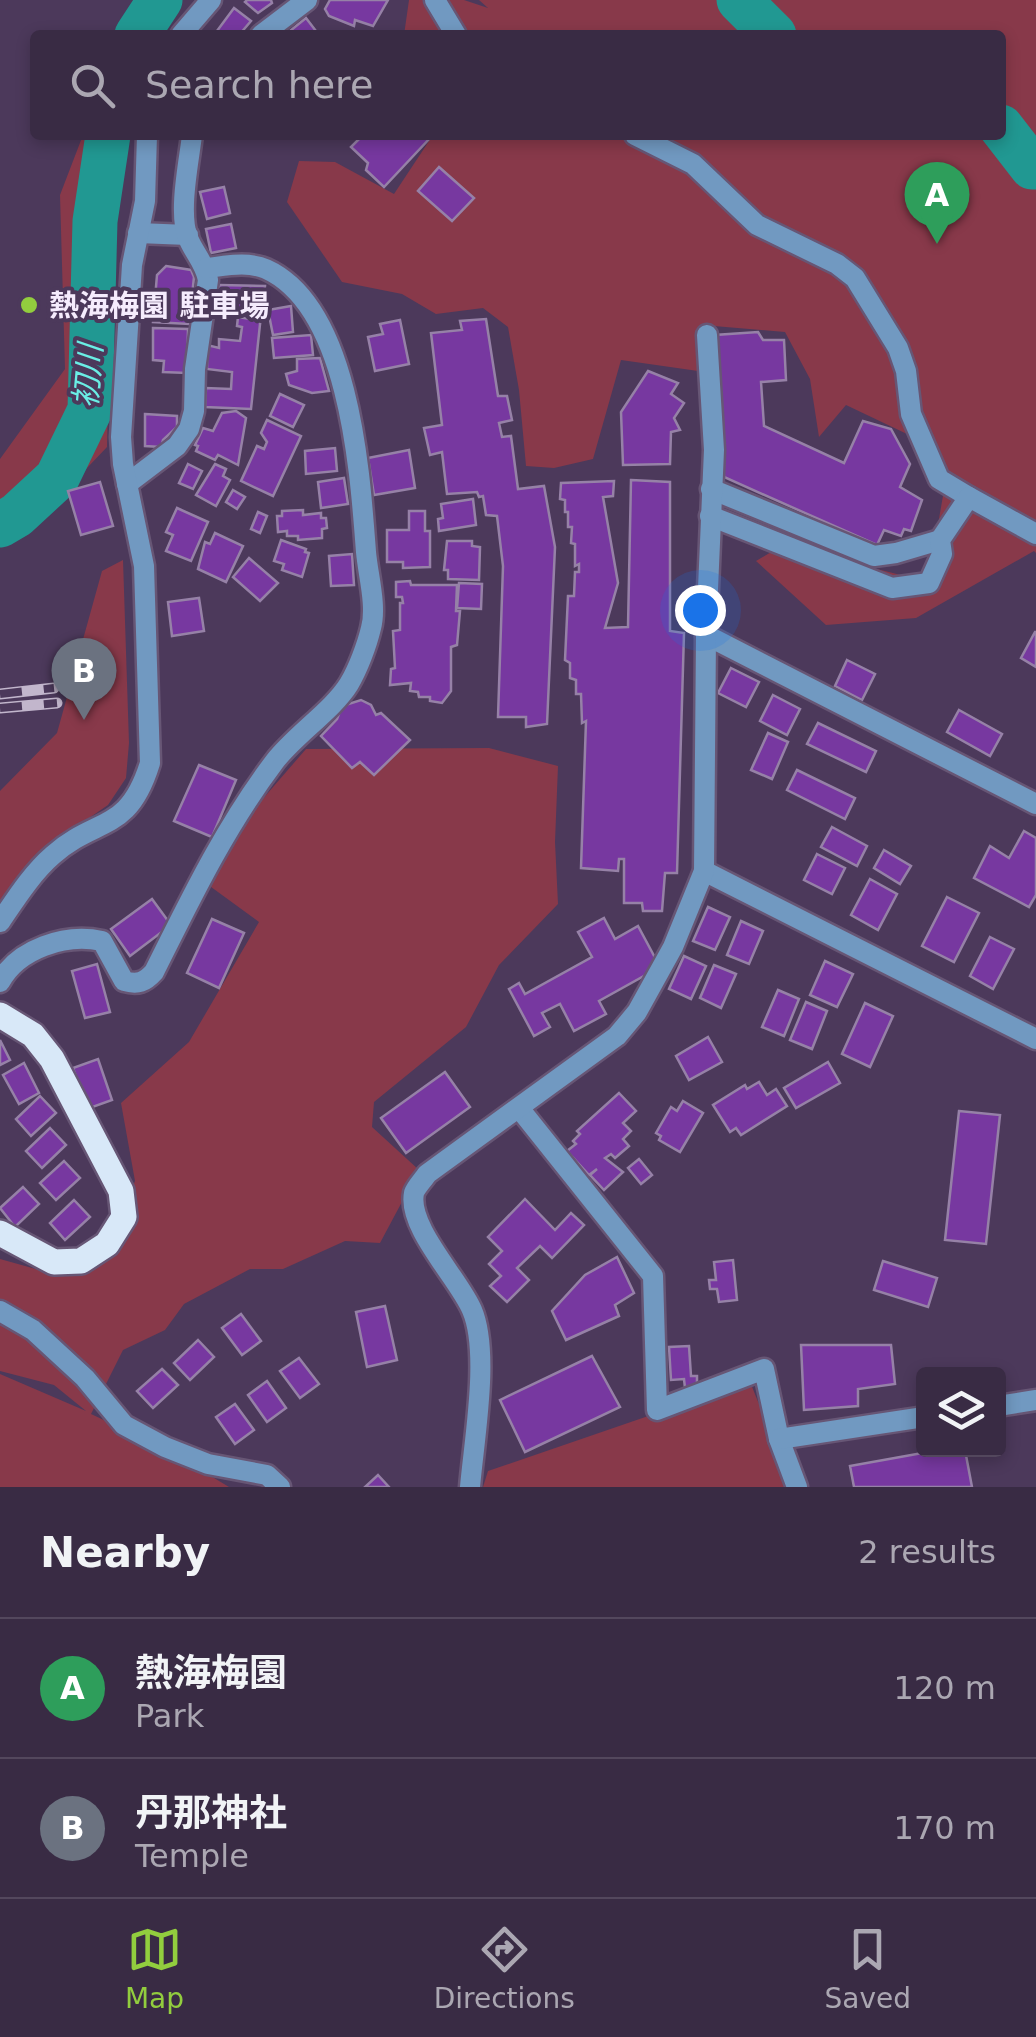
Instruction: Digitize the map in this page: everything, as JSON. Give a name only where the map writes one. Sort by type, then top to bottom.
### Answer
[{"type":"main road","points":[[0,1015],[33,1036],[52,1059],[121,1191],[124,1217],[108,1244],[81,1262],[54,1262],[0,1233]]},
{"type":"street","points":[[185,30],[211,0]]},
{"type":"street","points":[[268,30],[307,0]]},
{"type":"street","points":[[435,0],[453,30]]},
{"type":"street","points":[[0,922],[53,854],[123,814],[142,788],[150,763],[144,566],[121,438],[132,265],[144,201],[147,140]]},
{"type":"street","points":[[127,484],[176,446],[189,429],[194,411],[195,368],[208,280],[206,268],[188,235],[187,165],[191,140]]},
{"type":"street","points":[[645,140],[693,164],[757,225],[837,264],[855,278],[898,348],[906,371],[911,414],[939,479],[1036,534]]},
{"type":"street","points":[[138,232],[188,235]]},
{"type":"street","points":[[0,982],[12,963],[26,955],[62,940],[86,938],[102,941],[124,982],[146,981],[220,840],[277,758],[348,685],[373,625],[353,444],[337,367],[326,338],[311,309],[288,284],[265,268],[240,264],[206,268]]},
{"type":"street","points":[[470,1487],[479,1334],[472,1309],[418,1221],[414,1193],[427,1174],[618,1036],[637,1012],[673,947],[704,871],[706,635],[714,450],[708,335]]},
{"type":"street","points":[[711,489],[874,556],[896,554],[940,540],[969,497]]},
{"type":"street","points":[[710,516],[892,588],[929,582],[942,554],[940,540]]},
{"type":"street","points":[[706,635],[1036,804]]},
{"type":"street","points":[[704,871],[1036,1039]]},
{"type":"street","points":[[519,1108],[653,1276],[657,1410],[764,1369],[779,1439],[797,1487]]},
{"type":"street","points":[[0,1311],[33,1330],[85,1378],[124,1425],[208,1464],[266,1475],[280,1487]]},
{"type":"street","points":[[1006,1405],[1036,1400]]},
{"type":"street","points":[[779,1439],[916,1418]]},
{"type":"shaded area","points":[[409,0],[464,0],[488,8],[479,0],[1036,0],[1036,553],[916,618],[826,625],[756,561],[783,545],[928,582],[944,490],[907,434],[846,405],[819,437],[810,379],[785,332],[702,325],[698,371],[621,360],[593,459],[554,468],[526,466],[508,327],[483,308],[436,314],[402,294],[342,282],[287,202],[299,161],[335,162],[394,194],[430,140],[1006,140],[1006,30],[405,30]]},
{"type":"shaded area","points":[[81,140],[118,140],[107,447],[47,510],[0,535],[0,459],[65,369],[60,195]]},
{"type":"shaded area","points":[[123,560],[129,743],[126,778],[108,805],[44,849],[0,902],[0,791],[57,733],[102,571]]},
{"type":"shaded area","points":[[489,748],[558,766],[558,904],[499,965],[466,1027],[374,1102],[372,1127],[419,1170],[380,1243],[345,1241],[283,1269],[250,1269],[184,1304],[165,1330],[123,1350],[91,1414],[166,1449],[229,1487],[0,1487],[0,1374],[86,1411],[54,1385],[0,1371],[0,1259],[43,1271],[113,1236],[135,1181],[121,1103],[189,1042],[259,922],[196,876],[306,749]]},
{"type":"shaded area","points":[[750,1381],[803,1487],[483,1487],[488,1471]]},
{"type":"building","points":[[247,0],[271,0],[272,3],[258,13]]},
{"type":"building","points":[[330,0],[388,0],[373,26],[355,20],[354,26],[329,16],[325,9]]},
{"type":"building","points":[[234,8],[251,21],[243,30],[218,30]]},
{"type":"building","points":[[306,18],[315,30],[291,30]]},
{"type":"building","points":[[358,140],[428,140],[384,187],[366,170],[368,163],[351,147]]},
{"type":"building","points":[[439,167],[474,198],[452,221],[418,191]]},
{"type":"building","points":[[224,187],[230,213],[207,219],[200,192]]},
{"type":"building","points":[[231,224],[236,248],[211,253],[206,229]]},
{"type":"building","points":[[166,266],[191,270],[194,277],[189,324],[153,322],[157,275]]},
{"type":"building","points":[[219,285],[265,286],[263,309],[225,310],[224,299],[218,299]]},
{"type":"building","points":[[291,306],[293,332],[273,335],[268,310]]},
{"type":"building","points":[[252,313],[261,315],[251,409],[205,407],[206,388],[231,389],[232,372],[207,369],[207,345],[219,348],[219,339],[240,341],[242,327],[237,326],[238,317],[251,319]]},
{"type":"building","points":[[486,319],[498,396],[507,396],[512,420],[499,423],[502,437],[511,436],[518,489],[544,486],[555,547],[547,724],[526,727],[526,717],[498,717],[503,566],[497,516],[486,515],[483,496],[479,497],[477,492],[447,494],[442,452],[430,455],[424,428],[442,425],[431,333],[462,330],[460,321]]},
{"type":"building","points":[[400,320],[409,364],[375,371],[368,337],[383,334],[380,324]]},
{"type":"building","points":[[153,328],[188,329],[187,373],[163,372],[164,361],[153,360]]},
{"type":"building","points":[[758,332],[763,340],[784,340],[786,380],[761,382],[764,426],[844,463],[863,421],[891,429],[910,464],[900,487],[922,500],[911,531],[904,529],[901,536],[884,530],[877,545],[724,477],[715,335]]},
{"type":"building","points":[[311,335],[313,355],[274,358],[272,338]]},
{"type":"building","points":[[320,358],[329,391],[312,393],[289,385],[286,374],[297,371],[297,359]]},
{"type":"building","points":[[648,371],[678,383],[671,394],[684,403],[674,418],[680,430],[671,432],[670,464],[623,465],[621,412]]},
{"type":"building","points":[[280,394],[304,405],[293,427],[270,416]]},
{"type":"building","points":[[236,411],[246,418],[238,465],[218,455],[215,460],[196,451],[203,428],[213,431],[222,413]]},
{"type":"building","points":[[145,414],[177,416],[177,427],[161,447],[145,446]]},
{"type":"building","points":[[267,420],[301,436],[273,496],[241,481],[257,446],[264,449],[267,442],[261,433]]},
{"type":"building","points":[[335,448],[337,471],[306,474],[305,451]]},
{"type":"building","points":[[409,450],[415,488],[374,495],[368,458]]},
{"type":"building","points":[[188,464],[202,471],[193,489],[179,483]]},
{"type":"building","points":[[215,464],[226,469],[223,476],[230,480],[216,506],[196,495]]},
{"type":"building","points":[[344,478],[348,504],[321,508],[318,482]]},
{"type":"building","points":[[631,480],[670,482],[670,631],[684,633],[677,873],[665,873],[662,911],[643,911],[642,903],[624,903],[624,859],[619,859],[618,871],[581,868],[586,721],[582,723],[581,694],[576,694],[576,680],[570,678],[570,663],[565,660],[568,596],[574,596],[579,564],[575,566],[575,544],[571,543],[572,527],[568,527],[565,500],[560,499],[561,483],[614,481],[613,496],[603,497],[618,583],[605,628],[628,627]]},
{"type":"building","points":[[100,482],[113,526],[81,535],[68,491]]},
{"type":"building","points":[[233,490],[245,497],[237,509],[226,502]]},
{"type":"building","points":[[473,499],[476,525],[439,531],[438,519],[443,518],[441,504]]},
{"type":"building","points":[[177,508],[208,522],[191,561],[166,551],[173,535],[166,532]]},
{"type":"building","points":[[303,510],[303,515],[321,513],[321,518],[326,518],[322,538],[298,540],[298,536],[287,536],[287,531],[278,532],[277,516],[282,516],[282,511]]},
{"type":"building","points":[[409,511],[425,511],[425,531],[430,531],[430,567],[403,568],[403,562],[387,562],[387,530],[409,530]]},
{"type":"building","points":[[258,512],[267,516],[260,533],[251,529]]},
{"type":"building","points":[[215,533],[243,546],[226,582],[198,569],[205,542],[210,544]]},
{"type":"building","points":[[281,540],[309,553],[302,577],[282,570],[284,564],[274,561]]},
{"type":"building","points":[[447,541],[472,541],[472,546],[480,547],[479,580],[448,579],[448,570],[444,570]]},
{"type":"building","points":[[352,554],[354,585],[331,586],[329,556]]},
{"type":"building","points":[[249,558],[278,583],[260,601],[233,577]]},
{"type":"building","points":[[410,581],[411,585],[457,585],[457,645],[451,647],[451,691],[442,703],[419,697],[418,692],[410,691],[411,683],[390,685],[391,669],[395,668],[393,631],[400,630],[403,603],[402,597],[396,597],[396,582]]},
{"type":"building","points":[[459,583],[482,584],[481,609],[457,608]]},
{"type":"building","points":[[199,598],[204,631],[172,636],[168,602]]},
{"type":"building","points":[[1036,632],[1036,667],[1021,658]]},
{"type":"building","points":[[847,660],[875,674],[862,700],[835,686]]},
{"type":"building","points":[[731,668],[759,682],[746,707],[718,693]]},
{"type":"building","points":[[773,695],[800,709],[787,735],[760,721]]},
{"type":"building","points":[[361,700],[410,740],[374,775],[360,762],[352,768],[321,736],[337,719],[342,706]]},
{"type":"building","points":[[959,710],[1002,734],[990,756],[947,732]]},
{"type":"building","points":[[818,723],[876,751],[866,772],[807,744]]},
{"type":"building","points":[[768,733],[788,742],[772,779],[751,770]]},
{"type":"building","points":[[199,765],[236,780],[212,837],[174,821]]},
{"type":"building","points":[[797,770],[855,798],[845,819],[787,790]]},
{"type":"building","points":[[832,827],[867,846],[857,866],[821,847]]},
{"type":"building","points":[[1024,831],[1036,838],[1036,895],[1029,907],[974,878],[990,846],[1009,858]]},
{"type":"building","points":[[884,850],[911,866],[900,884],[874,868]]},
{"type":"building","points":[[817,854],[845,868],[832,894],[804,880]]},
{"type":"building","points":[[870,879],[897,894],[878,930],[851,915]]},
{"type":"building","points":[[947,897],[979,913],[954,962],[922,946]]},
{"type":"building","points":[[152,899],[171,925],[130,956],[111,929]]},
{"type":"building","points":[[708,907],[730,917],[715,950],[693,941]]},
{"type":"building","points":[[604,918],[615,939],[638,926],[660,967],[599,1001],[606,1014],[574,1031],[560,1004],[542,1013],[550,1027],[534,1036],[509,989],[519,983],[525,994],[592,957],[578,932]]},
{"type":"building","points":[[212,919],[244,933],[219,988],[187,973]]},
{"type":"building","points":[[741,921],[763,931],[749,964],[727,955]]},
{"type":"building","points":[[990,937],[1014,949],[993,989],[970,976]]},
{"type":"building","points":[[684,956],[706,966],[691,999],[669,989]]},
{"type":"building","points":[[825,961],[853,974],[837,1007],[810,995]]},
{"type":"building","points":[[97,964],[110,1012],[85,1018],[72,971]]},
{"type":"building","points":[[714,965],[736,974],[721,1008],[700,998]]},
{"type":"building","points":[[778,990],[799,999],[784,1036],[762,1027]]},
{"type":"building","points":[[806,1002],[827,1011],[812,1049],[790,1040]]},
{"type":"building","points":[[865,1003],[893,1016],[870,1067],[842,1054]]},
{"type":"building","points":[[708,1037],[722,1062],[689,1080],[676,1056]]},
{"type":"building","points":[[0,1040],[10,1060],[0,1065]]},
{"type":"building","points":[[98,1059],[112,1100],[87,1109],[73,1068]]},
{"type":"building","points":[[828,1062],[840,1083],[796,1108],[784,1088]]},
{"type":"building","points":[[24,1063],[39,1093],[19,1104],[3,1075]]},
{"type":"building","points":[[445,1072],[470,1107],[406,1153],[381,1118]]},
{"type":"building","points":[[759,1082],[767,1095],[776,1089],[787,1106],[741,1135],[736,1128],[730,1132],[713,1105],[745,1085],[747,1089]]},
{"type":"building","points":[[619,1093],[636,1111],[623,1123],[631,1131],[623,1139],[629,1146],[615,1158],[611,1154],[605,1158],[623,1172],[604,1190],[590,1175],[597,1169],[589,1175],[567,1151],[576,1144],[573,1141],[580,1134],[577,1131]]},
{"type":"building","points":[[40,1096],[56,1113],[31,1136],[16,1119]]},
{"type":"building","points":[[683,1101],[703,1113],[680,1152],[659,1140],[661,1136],[656,1133],[671,1107],[677,1111]]},
{"type":"building","points":[[959,1111],[1000,1115],[986,1244],[945,1240]]},
{"type":"building","points":[[50,1128],[66,1145],[42,1168],[26,1151]]},
{"type":"building","points":[[639,1159],[652,1175],[641,1184],[628,1168]]},
{"type":"building","points":[[64,1161],[80,1178],[56,1200],[40,1183]]},
{"type":"building","points":[[23,1187],[39,1204],[15,1227],[0,1208]]},
{"type":"building","points":[[525,1199],[555,1230],[571,1213],[584,1225],[552,1258],[540,1246],[517,1268],[529,1280],[507,1302],[490,1286],[501,1276],[489,1264],[502,1251],[488,1237]]},
{"type":"building","points":[[74,1200],[90,1217],[65,1240],[50,1223]]},
{"type":"building","points":[[617,1257],[634,1293],[615,1305],[619,1316],[566,1340],[552,1311],[585,1275]]},
{"type":"building","points":[[733,1260],[737,1300],[719,1302],[717,1289],[710,1289],[709,1280],[716,1280],[714,1262]]},
{"type":"building","points":[[883,1261],[937,1278],[928,1307],[874,1290]]},
{"type":"building","points":[[385,1306],[397,1360],[367,1367],[356,1312]]},
{"type":"building","points":[[241,1314],[261,1341],[242,1355],[222,1328]]},
{"type":"building","points":[[198,1340],[214,1357],[190,1380],[174,1363]]},
{"type":"building","points":[[801,1345],[891,1345],[895,1384],[858,1389],[858,1406],[804,1410]]},
{"type":"building","points":[[689,1346],[691,1376],[697,1376],[697,1385],[685,1388],[684,1379],[671,1380],[669,1347]]},
{"type":"building","points":[[592,1356],[620,1407],[525,1452],[500,1400]]},
{"type":"building","points":[[299,1358],[319,1384],[300,1398],[280,1371]]},
{"type":"building","points":[[162,1369],[178,1385],[153,1408],[137,1391]]},
{"type":"building","points":[[267,1381],[286,1408],[267,1422],[248,1395]]},
{"type":"building","points":[[235,1404],[254,1430],[235,1444],[216,1417]]},
{"type":"building","points":[[916,1454],[966,1457],[972,1487],[854,1487],[850,1466]]},
{"type":"building","points":[[378,1475],[389,1487],[365,1487]]},
{"type":"waterway","name":"初川","points":[[140,30],[160,0]]},
{"type":"waterway","name":"初川","points":[[739,0],[769,30]]},
{"type":"waterway","name":"初川","points":[[1006,133],[1036,167]]},
{"type":"waterway","name":"初川","points":[[0,525],[17,515],[57,478],[90,410],[95,221],[107,140]]},
{"type":"railway","points":[[0,694],[54,688]]},
{"type":"railway","points":[[0,708],[57,703]]},
{"type":"place","name":"熱海梅園","points":[[937,244]]},
{"type":"place","name":"熱海梅園 駐車場","points":[[29,305]]},
{"type":"place","name":"丹那神社","points":[[84,720]]}]
